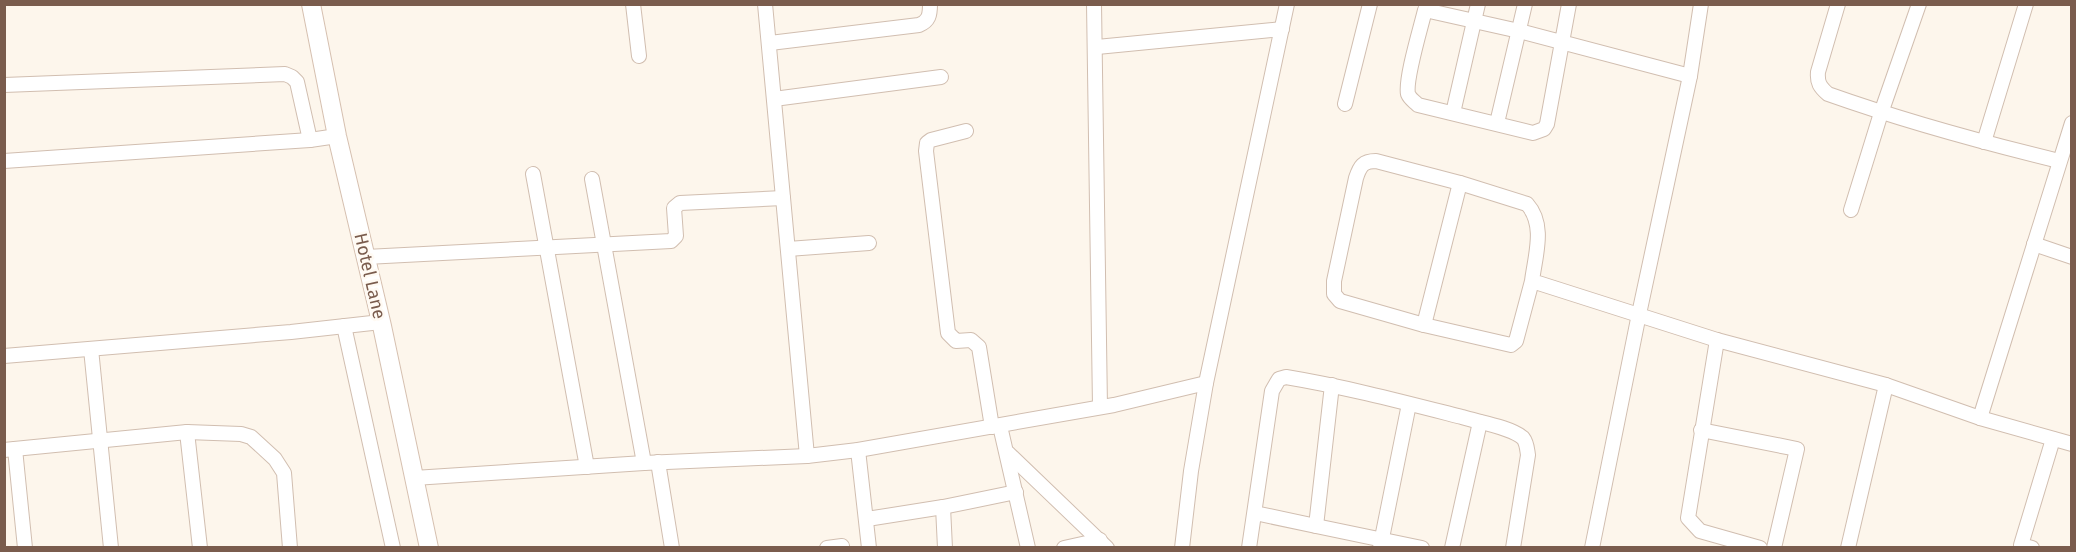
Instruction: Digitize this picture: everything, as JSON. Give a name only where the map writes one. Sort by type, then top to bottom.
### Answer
[{"type":"street","name":"Hotel Lane","points":[[311,4],[324,138],[366,257],[363,324],[414,478],[429,548]]},
{"type":"street","points":[[633,4],[639,56]]},
{"type":"street","points":[[765,4],[807,456]]},
{"type":"street","points":[[770,43],[919,25],[926,22],[929,17],[930,4]]},
{"type":"street","points":[[1094,4],[1100,407]]},
{"type":"street","points":[[1182,548],[1191,471],[1206,383],[1287,4]]},
{"type":"street","points":[[1345,104],[1370,4]]},
{"type":"street","points":[[1453,113],[1478,4]]},
{"type":"street","points":[[1497,123],[1525,4]]},
{"type":"street","points":[[1569,4],[1561,41],[1547,124],[1544,129],[1533,133],[1418,105],[1410,99],[1408,93],[1410,76],[1426,7],[1475,22],[1561,41],[1690,76]]},
{"type":"street","points":[[1592,548],[1690,76],[1701,4]]},
{"type":"street","points":[[1838,4],[1817,80],[1828,94],[1881,113],[2059,161]]},
{"type":"street","points":[[1851,210],[1881,113],[1919,4]]},
{"type":"street","points":[[1984,142],[2026,4]]},
{"type":"street","points":[[1096,47],[1282,29]]},
{"type":"street","points":[[4,86],[285,74],[297,82],[324,138],[4,161]]},
{"type":"street","points":[[774,99],[941,77]]},
{"type":"street","points":[[1980,418],[2072,123]]},
{"type":"street","points":[[966,131],[931,140],[927,144],[926,151],[948,333],[956,341],[971,340],[979,347],[996,427],[1008,453],[1028,548]]},
{"type":"street","points":[[1367,161],[1376,162],[1460,183],[1527,204],[1535,212],[1538,233],[1532,282],[1516,341],[1510,345],[1424,325],[1340,301],[1334,294],[1334,281],[1360,166],[1367,161]]},
{"type":"street","points":[[532,174],[587,467]]},
{"type":"street","points":[[592,179],[602,245],[672,548]]},
{"type":"street","points":[[1424,325],[1460,183]]},
{"type":"street","points":[[366,257],[671,241],[676,236],[674,208],[680,202],[783,198]]},
{"type":"street","points":[[788,249],[869,243]]},
{"type":"street","points":[[2034,244],[2072,257]]},
{"type":"street","points":[[1532,282],[1717,340],[1887,385],[1980,418],[2072,444]]},
{"type":"street","points":[[4,356],[363,324],[393,548]]},
{"type":"street","points":[[1717,340],[1688,518],[1700,531],[1760,548]]},
{"type":"street","points":[[91,349],[111,548]]},
{"type":"street","points":[[1249,548],[1274,385],[1279,379],[1286,377],[1332,385],[1480,422],[1513,433],[1523,439],[1528,455],[1513,548]]},
{"type":"street","points":[[414,478],[651,462],[807,456],[858,450],[1100,407],[1206,383]]},
{"type":"street","points":[[1316,526],[1332,385]]},
{"type":"street","points":[[1848,548],[1887,385]]},
{"type":"street","points":[[1381,544],[1409,404]]},
{"type":"street","points":[[1452,548],[1480,422]]},
{"type":"street","points":[[1701,430],[1797,449],[1774,548]]},
{"type":"street","points":[[187,432],[200,548]]},
{"type":"street","points":[[25,548],[10,449],[187,432],[241,434],[251,437],[275,459],[284,472],[290,548]]},
{"type":"street","points":[[2024,547],[2053,439]]},
{"type":"street","points":[[858,450],[869,548]]},
{"type":"street","points":[[1008,453],[1103,544]]},
{"type":"street","points":[[867,519],[1016,492]]},
{"type":"street","points":[[943,507],[945,548]]},
{"type":"street","points":[[1255,513],[1316,526],[1381,544],[1422,548]]},
{"type":"street","points":[[1064,548],[1103,544]]},
{"type":"street","points":[[827,548],[842,546]]}]
